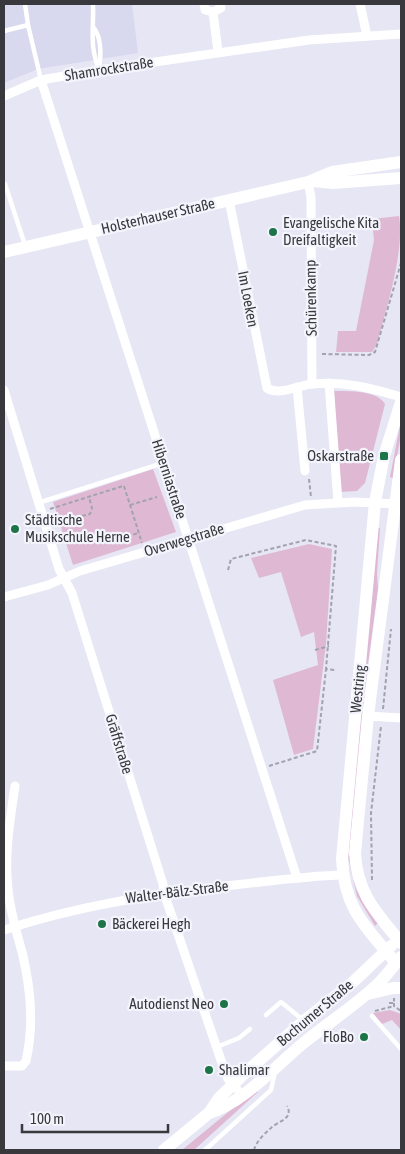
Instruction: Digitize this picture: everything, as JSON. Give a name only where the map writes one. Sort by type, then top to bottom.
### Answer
[{"type":"main road","name":"Holsterhauser Straße","points":[[4,252],[310,181],[332,172],[401,162]]},
{"type":"main road","name":"Holsterhauser Straße","points":[[310,181],[334,183],[401,178]]},
{"type":"main road","name":"Westring","points":[[399,960],[386,951],[354,909],[345,888],[343,875],[344,819],[375,502],[384,456],[401,402]]},
{"type":"main road","name":"Westring","points":[[400,940],[366,898],[357,872],[356,834],[368,716],[398,504],[401,460]]},
{"type":"main road","name":"Bochumer Straße","points":[[164,1150],[209,1113],[219,1098],[232,1085],[400,940]]},
{"type":"main road","name":"Bochumer Straße","points":[[209,1113],[220,1110],[242,1095],[365,995],[399,960]]},
{"type":"main road","points":[[365,995],[393,988],[398,993]]},
{"type":"street","points":[[204,4],[205,10],[214,12],[221,8],[220,4]]},
{"type":"street","points":[[360,4],[367,36]]},
{"type":"street","points":[[214,12],[218,52]]},
{"type":"street","name":"Shamrockstraße","points":[[4,96],[41,80],[99,70],[308,40],[401,34]]},
{"type":"street","name":"Hiberniastraße","points":[[41,80],[297,878]]},
{"type":"street","name":"Schürenkamp","points":[[310,181],[312,384]]},
{"type":"street","name":"Im Loeken","points":[[229,200],[266,385],[268,390],[275,391],[297,387]]},
{"type":"street","points":[[330,383],[338,502]]},
{"type":"street","points":[[305,471],[297,387],[330,383],[362,385],[401,397]]},
{"type":"street","name":"Gräffstraße","points":[[4,390],[59,569],[75,602],[163,884],[164,894],[217,1047],[232,1085],[242,1095]]},
{"type":"street","name":"Overwegstraße","points":[[4,596],[48,585],[64,578],[189,538],[311,504],[375,502],[398,504]]},
{"type":"street","points":[[368,716],[401,718]]},
{"type":"street","points":[[4,1066],[22,1066],[26,1061],[32,1027],[31,999],[14,927],[7,874],[15,786]]},
{"type":"street","name":"Walter-Bälz-Straße","points":[[4,930],[89,906],[164,894],[297,878],[343,875]]},
{"type":"lane","points":[[25,4],[41,80]]},
{"type":"lane","points":[[93,4],[94,28],[91,34],[94,57],[99,70]]},
{"type":"lane","points":[[4,31],[28,25]]},
{"type":"lane","points":[[5,184],[26,247]]},
{"type":"lane","points":[[40,507],[164,462]]},
{"type":"lane","points":[[266,1015],[281,1002],[298,1013],[304,1021]]},
{"type":"lane","points":[[372,1016],[401,1049]]},
{"type":"lane","points":[[217,1047],[239,1038],[250,1028]]},
{"type":"lane","points":[[205,1150],[271,1090],[275,1067]]},
{"type":"path","points":[[312,355],[369,355],[375,352],[401,262]]},
{"type":"path","points":[[305,471],[308,473],[311,504]]},
{"type":"path","points":[[40,507],[124,486],[144,552]]},
{"type":"path","points":[[82,516],[90,514],[92,508],[88,496]]},
{"type":"path","points":[[130,506],[156,497]]},
{"type":"path","points":[[121,539],[138,533]]},
{"type":"path","points":[[228,570],[231,560],[306,540],[336,546],[329,646],[317,751],[262,768]]},
{"type":"path","points":[[372,888],[371,813],[392,620]]},
{"type":"path","points":[[315,650],[329,646]]},
{"type":"path","points":[[326,669],[335,670]]},
{"type":"path","points":[[379,1010],[394,1004],[398,993]]},
{"type":"path","points":[[389,1003],[394,1004],[401,1011]]},
{"type":"path","points":[[250,1150],[254,1149],[272,1126],[288,1117],[290,1112],[287,1106]]},
{"type":"path","points":[[236,1150],[243,1150]]},
{"type":"shaded area","points":[[4,4],[132,4],[138,53],[38,69],[4,83]]},
{"type":"shaded area","points":[[399,216],[400,230],[397,262],[377,344],[372,352],[336,352],[338,331],[356,331],[374,240],[372,219]]},
{"type":"shaded area","points":[[334,391],[354,391],[369,394],[381,399],[385,404],[365,483],[357,491],[340,492]]},
{"type":"shaded area","points":[[401,420],[401,435],[393,478],[390,477]]},
{"type":"shaded area","points":[[153,469],[176,532],[73,565],[53,502]]},
{"type":"shaded area","points":[[377,528],[380,528],[378,589],[368,664],[350,848],[379,922],[375,926],[357,896],[348,857]]},
{"type":"shaded area","points":[[309,544],[332,549],[326,644],[313,749],[294,755],[273,680],[318,665],[314,632],[301,637],[281,572],[259,578],[251,558]]},
{"type":"shaded area","points":[[390,1010],[401,1014],[401,1030],[392,1020],[382,1024],[373,1013]]},
{"type":"shaded area","points":[[255,1090],[258,1092],[194,1150],[182,1150]]},
{"type":"place","name":"Evangelische Kita Dreifaltigkeit","points":[[273,232]]},
{"type":"place","name":"Oskarstraße","points":[[384,456]]},
{"type":"place","name":"Städtische Musikschule Herne","points":[[15,529]]},
{"type":"place","name":"Bäckerei Hegh","points":[[102,924]]},
{"type":"place","name":"Autodienst Neo","points":[[224,1004]]},
{"type":"place","name":"FloBo","points":[[364,1037]]},
{"type":"place","name":"Shalimar","points":[[209,1070]]}]
